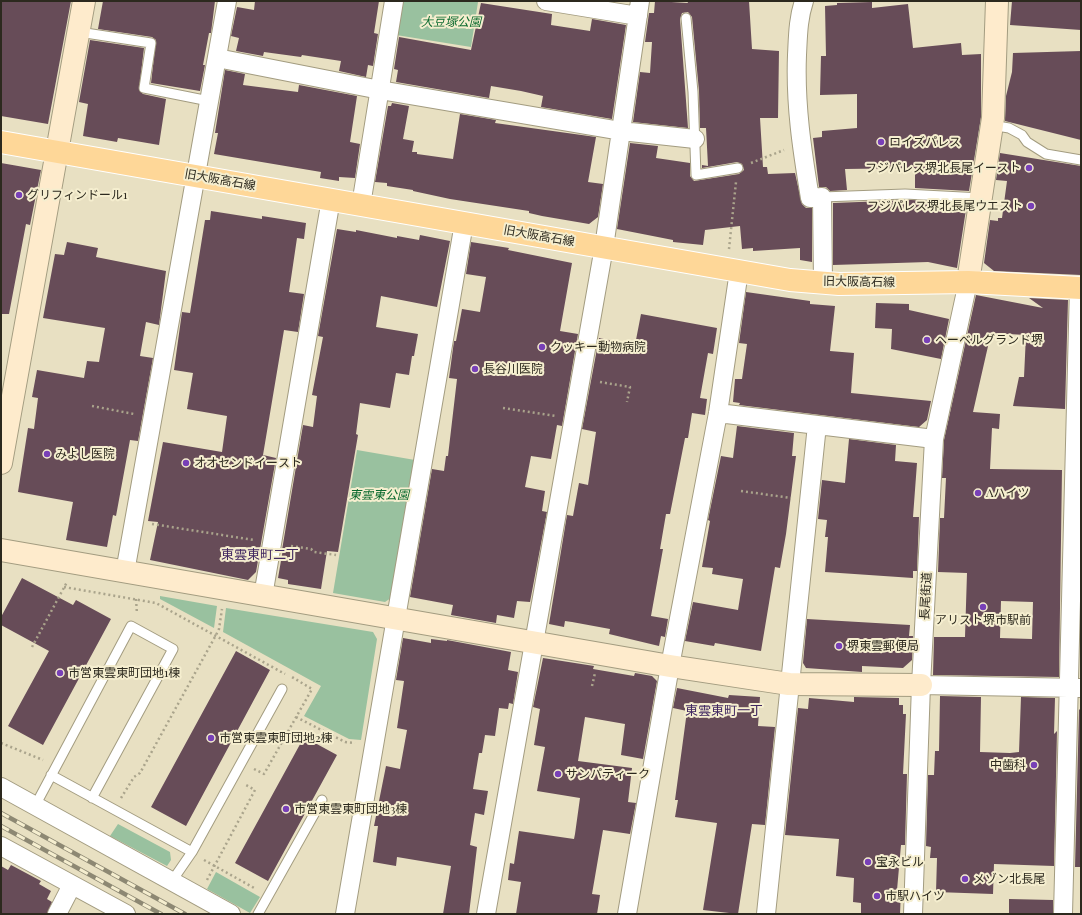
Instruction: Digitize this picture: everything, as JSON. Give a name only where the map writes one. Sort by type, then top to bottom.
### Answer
[{"type":"main road","name":"旧大阪高石線","points":[[1,142],[790,280],[823,282],[968,282],[1080,288]]},
{"type":"street","points":[[1,463],[84,1]]},
{"type":"street","points":[[130,573],[134,521],[227,1]]},
{"type":"street","points":[[361,204],[394,1]]},
{"type":"street","points":[[486,914],[604,248],[639,8],[546,1]]},
{"type":"street","points":[[804,1],[798,20],[796,87],[799,135],[810,198],[822,197],[823,282]]},
{"type":"street","points":[[968,282],[991,125],[997,1]]},
{"type":"street","points":[[217,58],[380,90],[621,131],[695,139]]},
{"type":"street","points":[[263,596],[331,199]]},
{"type":"street","points":[[345,914],[464,223]]},
{"type":"street","points":[[627,914],[670,666],[718,413],[733,270]]},
{"type":"street","name":"長尾街道","points":[[913,914],[921,685],[934,439],[968,282]]},
{"type":"street","points":[[1063,914],[1075,688],[1080,288]]},
{"type":"street","points":[[718,413],[934,439]]},
{"type":"street","points":[[766,914],[817,425]]},
{"type":"street","points":[[1,550],[263,596],[535,641],[670,666],[789,684],[1075,688]]},
{"type":"street","points":[[1,787],[231,914]]},
{"type":"street","points":[[1,846],[126,914]]},
{"type":"street","points":[[57,914],[72,885]]},
{"type":"lane","points":[[686,18],[693,92],[696,175],[738,168]]},
{"type":"lane","points":[[79,32],[151,43],[144,88],[209,101]]},
{"type":"lane","points":[[991,125],[1009,128],[1022,135],[1028,142],[1046,154],[1081,160]]},
{"type":"lane","points":[[822,197],[904,194],[981,198]]},
{"type":"lane","points":[[35,806],[131,626],[173,649],[92,798]]},
{"type":"lane","points":[[172,881],[192,852],[282,689]]},
{"type":"lane","points":[[51,775],[192,852]]},
{"type":"lane","points":[[258,914],[322,800]]},
{"type":"path","points":[[733,270],[738,168],[786,149],[799,135]]},
{"type":"path","points":[[581,379],[630,387],[627,402]]},
{"type":"path","points":[[92,406],[152,417]]},
{"type":"path","points":[[503,408],[574,419]]},
{"type":"path","points":[[741,491],[809,500]]},
{"type":"path","points":[[134,521],[272,543],[336,555]]},
{"type":"path","points":[[32,647],[68,580],[70,562]]},
{"type":"path","points":[[130,573],[136,599],[137,615],[131,626]]},
{"type":"path","points":[[64,587],[156,603],[312,689],[264,774],[253,768],[250,774]]},
{"type":"path","points":[[140,773],[219,629],[224,589]]},
{"type":"path","points":[[296,717],[345,742],[374,745]]},
{"type":"path","points":[[1,743],[48,762]]},
{"type":"path","points":[[198,896],[255,790],[244,784],[247,779]]},
{"type":"path","points":[[192,852],[214,867],[268,896]]},
{"type":"green space","name":"大豆塚公園","points":[[401,1],[478,2],[471,47],[396,35]]},
{"type":"green space","name":"東雲東公園","points":[[357,450],[415,460],[391,598],[385,602],[333,593]]},
{"type":"green space","points":[[160,596],[217,606],[214,628],[160,599]]},
{"type":"green space","points":[[226,608],[373,632],[377,639],[361,740],[349,739],[304,716],[321,686],[223,632]]},
{"type":"green space","points":[[118,824],[170,852],[171,860],[167,866],[110,836]]},
{"type":"green space","points":[[216,872],[260,897],[250,913],[207,889]]},
{"type":"building","points":[[1,1],[71,1],[48,124],[1,116]]},
{"type":"building","points":[[103,1],[215,1],[211,33],[209,33],[203,65],[205,65],[200,91],[151,83],[156,40],[152,37],[98,29]]},
{"type":"building","points":[[255,1],[379,1],[374,33],[378,34],[373,66],[368,65],[366,77],[339,71],[341,61],[302,55],[301,57],[264,52],[263,56],[236,51],[239,38],[231,36],[237,7],[254,10]]},
{"type":"building","points":[[655,1],[688,3],[687,1],[749,1],[752,49],[779,51],[778,118],[760,118],[763,167],[767,167],[768,174],[795,173],[802,204],[806,208],[812,208],[812,262],[800,260],[800,248],[753,251],[753,248],[742,249],[740,226],[705,230],[703,245],[673,242],[673,240],[617,229],[630,143],[658,146],[656,158],[690,163],[690,176],[694,181],[739,174],[744,170],[742,164],[737,162],[702,168],[702,165],[708,166],[706,128],[700,128],[699,91],[692,17],[688,12],[682,13],[680,19],[688,128],[633,122],[640,72],[650,73],[652,42],[645,42],[649,13],[654,13]]},
{"type":"building","points":[[1012,1],[1081,1],[1081,30],[1010,25]]},
{"type":"building","points":[[872,2],[872,8],[908,4],[913,48],[961,43],[962,55],[981,54],[981,117],[969,191],[915,188],[915,168],[845,169],[847,190],[830,191],[826,187],[819,187],[813,138],[822,137],[822,131],[857,128],[857,94],[820,95],[821,56],[826,56],[825,6],[837,5],[837,3]]},
{"type":"building","points":[[481,3],[552,14],[551,25],[590,31],[592,19],[626,25],[612,119],[541,107],[543,96],[521,91],[491,86],[489,98],[396,82],[398,70],[394,69],[399,37],[471,50]]},
{"type":"building","points":[[90,40],[144,48],[139,90],[143,94],[166,99],[159,145],[118,138],[117,142],[83,136],[88,104],[79,102]]},
{"type":"building","points":[[1081,51],[1081,140],[1005,121],[1006,96],[1012,72],[1013,53]]},
{"type":"building","points":[[225,70],[245,74],[243,85],[298,92],[299,85],[357,96],[350,142],[360,144],[355,178],[339,177],[339,181],[320,178],[321,172],[214,154],[218,133],[215,133]]},
{"type":"building","points":[[392,103],[409,106],[403,139],[414,141],[412,152],[417,152],[417,154],[453,159],[460,114],[496,120],[495,123],[596,137],[588,182],[603,184],[598,217],[589,224],[542,216],[529,213],[529,211],[450,199],[413,190],[387,186],[387,183],[375,182],[388,106],[391,106]]},
{"type":"building","points":[[1000,153],[1081,166],[1081,275],[994,271],[984,263],[990,220],[998,221],[998,218],[1002,218],[1007,181],[996,180]]},
{"type":"building","points":[[1,163],[41,170],[30,225],[26,224],[9,314],[1,314]]},
{"type":"building","points":[[911,200],[967,203],[957,268],[928,262],[833,265],[833,203]]},
{"type":"building","points":[[211,211],[262,219],[262,216],[306,223],[304,239],[297,238],[289,292],[304,294],[298,332],[284,330],[263,455],[276,458],[256,572],[248,580],[150,560],[158,522],[148,521],[163,442],[222,452],[227,416],[187,409],[193,373],[174,370],[182,312],[190,313],[205,220],[210,220]]},
{"type":"building","points":[[337,229],[356,232],[356,230],[397,238],[397,236],[419,240],[420,235],[450,241],[437,307],[381,296],[376,327],[418,334],[414,356],[412,356],[409,375],[396,373],[390,408],[360,403],[356,434],[358,435],[338,552],[327,551],[321,589],[288,584],[288,580],[278,578],[303,425],[313,427],[317,396],[312,395],[323,337],[318,336]]},
{"type":"building","points":[[67,242],[98,248],[96,257],[166,271],[159,325],[146,322],[140,356],[153,358],[138,441],[130,440],[116,516],[113,515],[107,547],[66,540],[73,502],[18,492],[28,428],[34,429],[38,398],[32,397],[37,370],[84,378],[87,361],[99,362],[105,328],[43,318],[55,254],[64,255]]},
{"type":"building","points":[[471,242],[509,248],[508,250],[572,263],[560,331],[578,334],[562,426],[557,425],[551,459],[531,456],[525,487],[545,491],[542,511],[547,512],[530,602],[517,601],[514,618],[497,615],[496,623],[451,615],[453,605],[410,597],[432,469],[444,471],[446,456],[448,456],[457,379],[449,378],[454,341],[456,341],[462,309],[480,312],[486,277],[466,274]]},
{"type":"building","points":[[746,292],[810,301],[810,304],[835,306],[830,351],[854,353],[851,393],[931,401],[927,420],[919,427],[739,405],[740,403],[733,402],[735,379],[742,379],[747,344],[739,343]]},
{"type":"building","points":[[976,295],[1043,308],[1029,298],[1068,300],[1065,409],[1013,406],[1019,377],[1024,377],[1026,335],[991,333],[973,412],[1000,414],[999,429],[992,428],[990,469],[1062,470],[1059,677],[933,675],[934,637],[965,637],[967,573],[938,572],[940,518],[944,518],[946,478],[942,478],[944,440]],"holes":[[[1001,601],[1033,602],[1032,639],[1000,638]]]},
{"type":"building","points":[[876,303],[909,304],[909,310],[949,319],[941,359],[891,349],[892,329],[875,328]]},
{"type":"building","points":[[641,314],[717,328],[713,354],[708,353],[700,398],[707,399],[705,415],[692,413],[688,438],[685,438],[670,514],[666,514],[660,549],[663,549],[651,616],[668,619],[665,637],[661,636],[659,646],[609,634],[610,629],[565,621],[564,627],[549,624],[567,515],[573,516],[579,483],[588,485],[596,432],[582,429],[599,338],[635,345]]},
{"type":"building","points":[[737,426],[794,433],[792,456],[796,456],[786,534],[780,568],[775,567],[761,651],[715,643],[714,646],[685,641],[693,602],[738,610],[743,579],[712,574],[713,568],[702,567],[710,521],[708,520],[721,456],[733,458]]},
{"type":"building","points":[[849,439],[896,445],[895,461],[917,463],[913,517],[919,517],[917,571],[913,571],[913,578],[825,572],[828,537],[825,537],[827,520],[818,519],[822,480],[845,483]]},
{"type":"building","name":"市営東雲東町団地1棟","points":[[22,578],[73,605],[76,600],[111,619],[43,745],[8,726],[49,651],[1,625],[1,617]]},
{"type":"building","points":[[807,619],[910,625],[909,636],[913,636],[912,660],[903,668],[862,666],[862,672],[806,668],[803,663]]},
{"type":"building","points":[[1081,626],[1081,678],[1080,677]]},
{"type":"building","points":[[403,638],[431,643],[431,639],[447,640],[511,652],[508,670],[518,672],[513,704],[509,703],[508,709],[499,708],[495,736],[485,735],[482,753],[479,753],[473,789],[488,791],[484,815],[475,813],[470,845],[477,847],[469,914],[443,914],[451,866],[397,857],[396,866],[373,862],[378,826],[374,826],[386,766],[400,769],[407,730],[397,728],[404,681],[396,680]]},
{"type":"building","name":"市営東雲東町団地2棟","points":[[236,651],[270,670],[186,826],[151,807]]},
{"type":"building","points":[[543,658],[594,666],[593,669],[634,676],[635,673],[652,676],[657,681],[643,759],[621,755],[625,724],[585,717],[578,761],[632,768],[628,802],[636,803],[630,834],[603,830],[592,894],[600,895],[597,914],[516,914],[521,882],[508,880],[510,863],[514,864],[519,831],[574,839],[575,834],[580,798],[537,791],[545,747],[534,745],[540,709],[533,707]]},
{"type":"building","points":[[677,688],[728,698],[729,695],[760,697],[758,726],[775,727],[765,825],[752,824],[738,914],[703,910],[717,823],[675,817],[678,800],[675,800],[687,711],[673,708]]},
{"type":"building","points":[[940,696],[981,697],[980,752],[1010,753],[1019,752],[1021,697],[1055,698],[1054,734],[1057,731],[1054,866],[994,864],[993,894],[936,892],[937,858],[930,858],[931,847],[926,846],[928,775],[934,775],[935,751],[939,751]]},
{"type":"building","points":[[854,697],[899,698],[899,705],[903,705],[903,714],[906,714],[903,774],[907,774],[905,845],[901,845],[897,890],[901,890],[900,914],[861,914],[861,903],[853,902],[854,878],[836,876],[839,839],[785,835],[798,708],[808,709],[809,698],[854,702]]},
{"type":"building","points":[[1081,708],[1081,867],[1075,867],[1079,710]]},
{"type":"building","name":"市営東雲東町団地3棟","points":[[304,737],[337,755],[268,881],[235,863]]},
{"type":"building","points":[[11,865],[41,881],[39,884],[51,891],[47,899],[52,902],[47,914],[1,914],[1,866],[8,870]]},
{"type":"building","points":[[1009,899],[1053,900],[1053,914],[1009,914]]},
{"type":"railway","points":[[1,813],[185,914]]},
{"type":"railway","points":[[1,826],[161,914]]},
{"type":"place","name":"ロイズパレス","points":[[881,142]]},
{"type":"place","name":"フジパレス堺北長尾イースト","points":[[1029,168]]},
{"type":"place","name":"グリフィンドール1","points":[[19,195]]},
{"type":"place","name":"フジパレス堺北長尾ウエスト","points":[[1031,206]]},
{"type":"place","name":"ヘーベルグランド堺","points":[[927,340]]},
{"type":"place","name":"クッキー動物病院","points":[[542,347]]},
{"type":"place","name":"長谷川医院","points":[[475,369]]},
{"type":"place","name":"みよし医院","points":[[47,454]]},
{"type":"place","name":"オオセンドイースト","points":[[186,463]]},
{"type":"place","name":"Aハイツ","points":[[978,493]]},
{"type":"place","name":"アリスト堺市駅前","points":[[983,607]]},
{"type":"place","name":"堺東雲郵便局","points":[[839,646]]},
{"type":"place","name":"市営東雲東町団地1棟","points":[[60,673]]},
{"type":"place","name":"市営東雲東町団地2棟","points":[[211,738]]},
{"type":"place","name":"中歯科","points":[[1034,765]]},
{"type":"place","name":"サンパティーク","points":[[558,774]]},
{"type":"place","name":"市営東雲東町団地3棟","points":[[286,809]]},
{"type":"place","name":"宝永ビル","points":[[868,862]]},
{"type":"place","name":"メゾン北長尾","points":[[965,879]]},
{"type":"place","name":"市駅ハイツ","points":[[877,896]]},
{"type":"district","name":"東雲東町二丁","points":[[260,555]]},
{"type":"district","name":"東雲東町一丁","points":[[724,711]]}]
